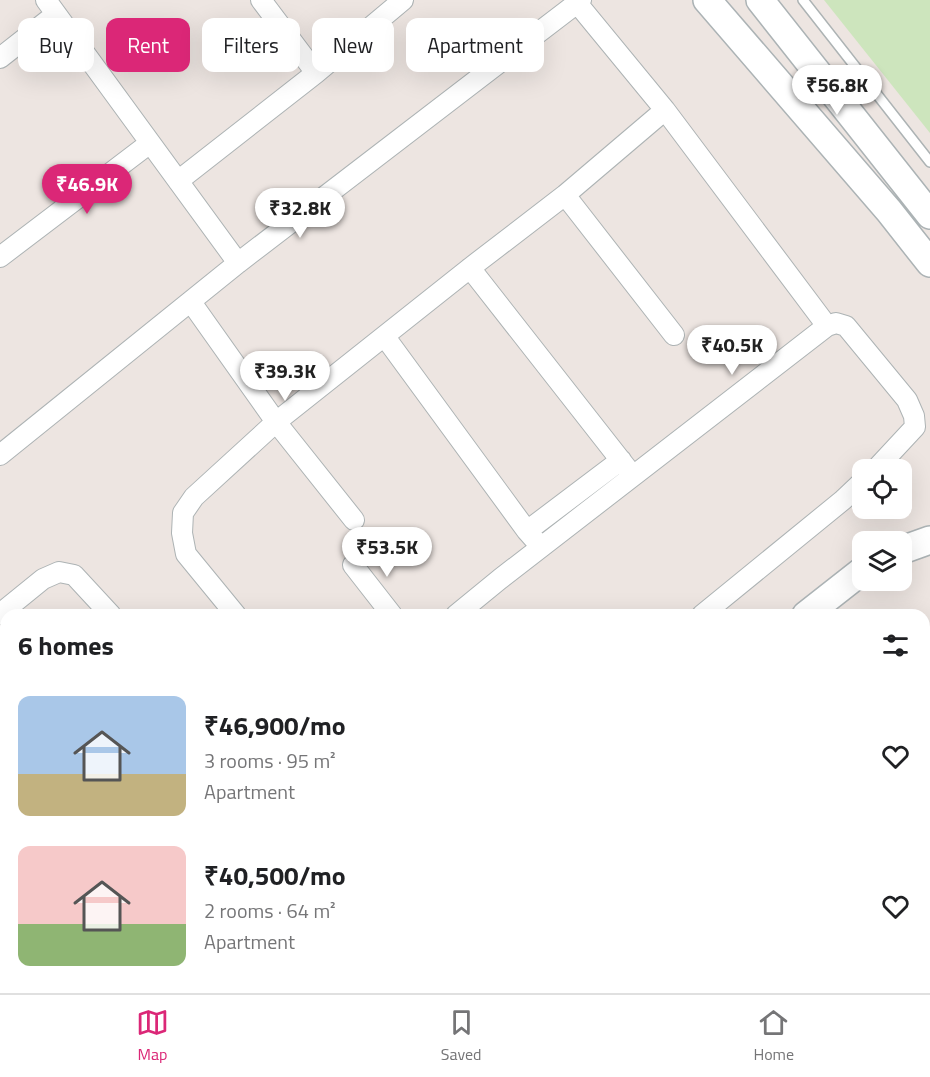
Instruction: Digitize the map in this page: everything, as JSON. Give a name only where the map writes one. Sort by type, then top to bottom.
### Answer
[{"type":"main road","points":[[707,0],[930,263]]},
{"type":"main road","points":[[760,0],[924,205]]},
{"type":"main road","points":[[912,546],[930,540]]},
{"type":"main road","points":[[814,609],[852,579]]},
{"type":"street","points":[[261,0],[316,73]]},
{"type":"street","points":[[178,181],[316,73],[403,0]]},
{"type":"street","points":[[0,455],[238,263],[579,2],[665,110],[827,326]]},
{"type":"street","points":[[0,58],[51,7],[238,263]]},
{"type":"street","points":[[231,609],[186,554],[182,533],[183,513],[194,497],[276,422],[565,195],[665,110]]},
{"type":"street","points":[[0,257],[150,143]]},
{"type":"street","points":[[565,195],[674,335]]},
{"type":"street","points":[[470,268],[633,476]]},
{"type":"street","points":[[191,302],[276,422],[354,520]]},
{"type":"street","points":[[464,609],[827,326],[836,323],[846,326],[906,400],[914,416],[915,427],[885,459]]},
{"type":"street","points":[[385,337],[541,547]]},
{"type":"street","points":[[527,531],[621,460]]},
{"type":"street","points":[[709,609],[852,491]]},
{"type":"street","points":[[353,565],[387,609]]},
{"type":"street","points":[[6,609],[43,579],[59,572],[74,575],[105,609]]},
{"type":"lane","points":[[803,0],[930,162]]},
{"type":"green space","points":[[824,0],[930,0],[930,133]]}]
